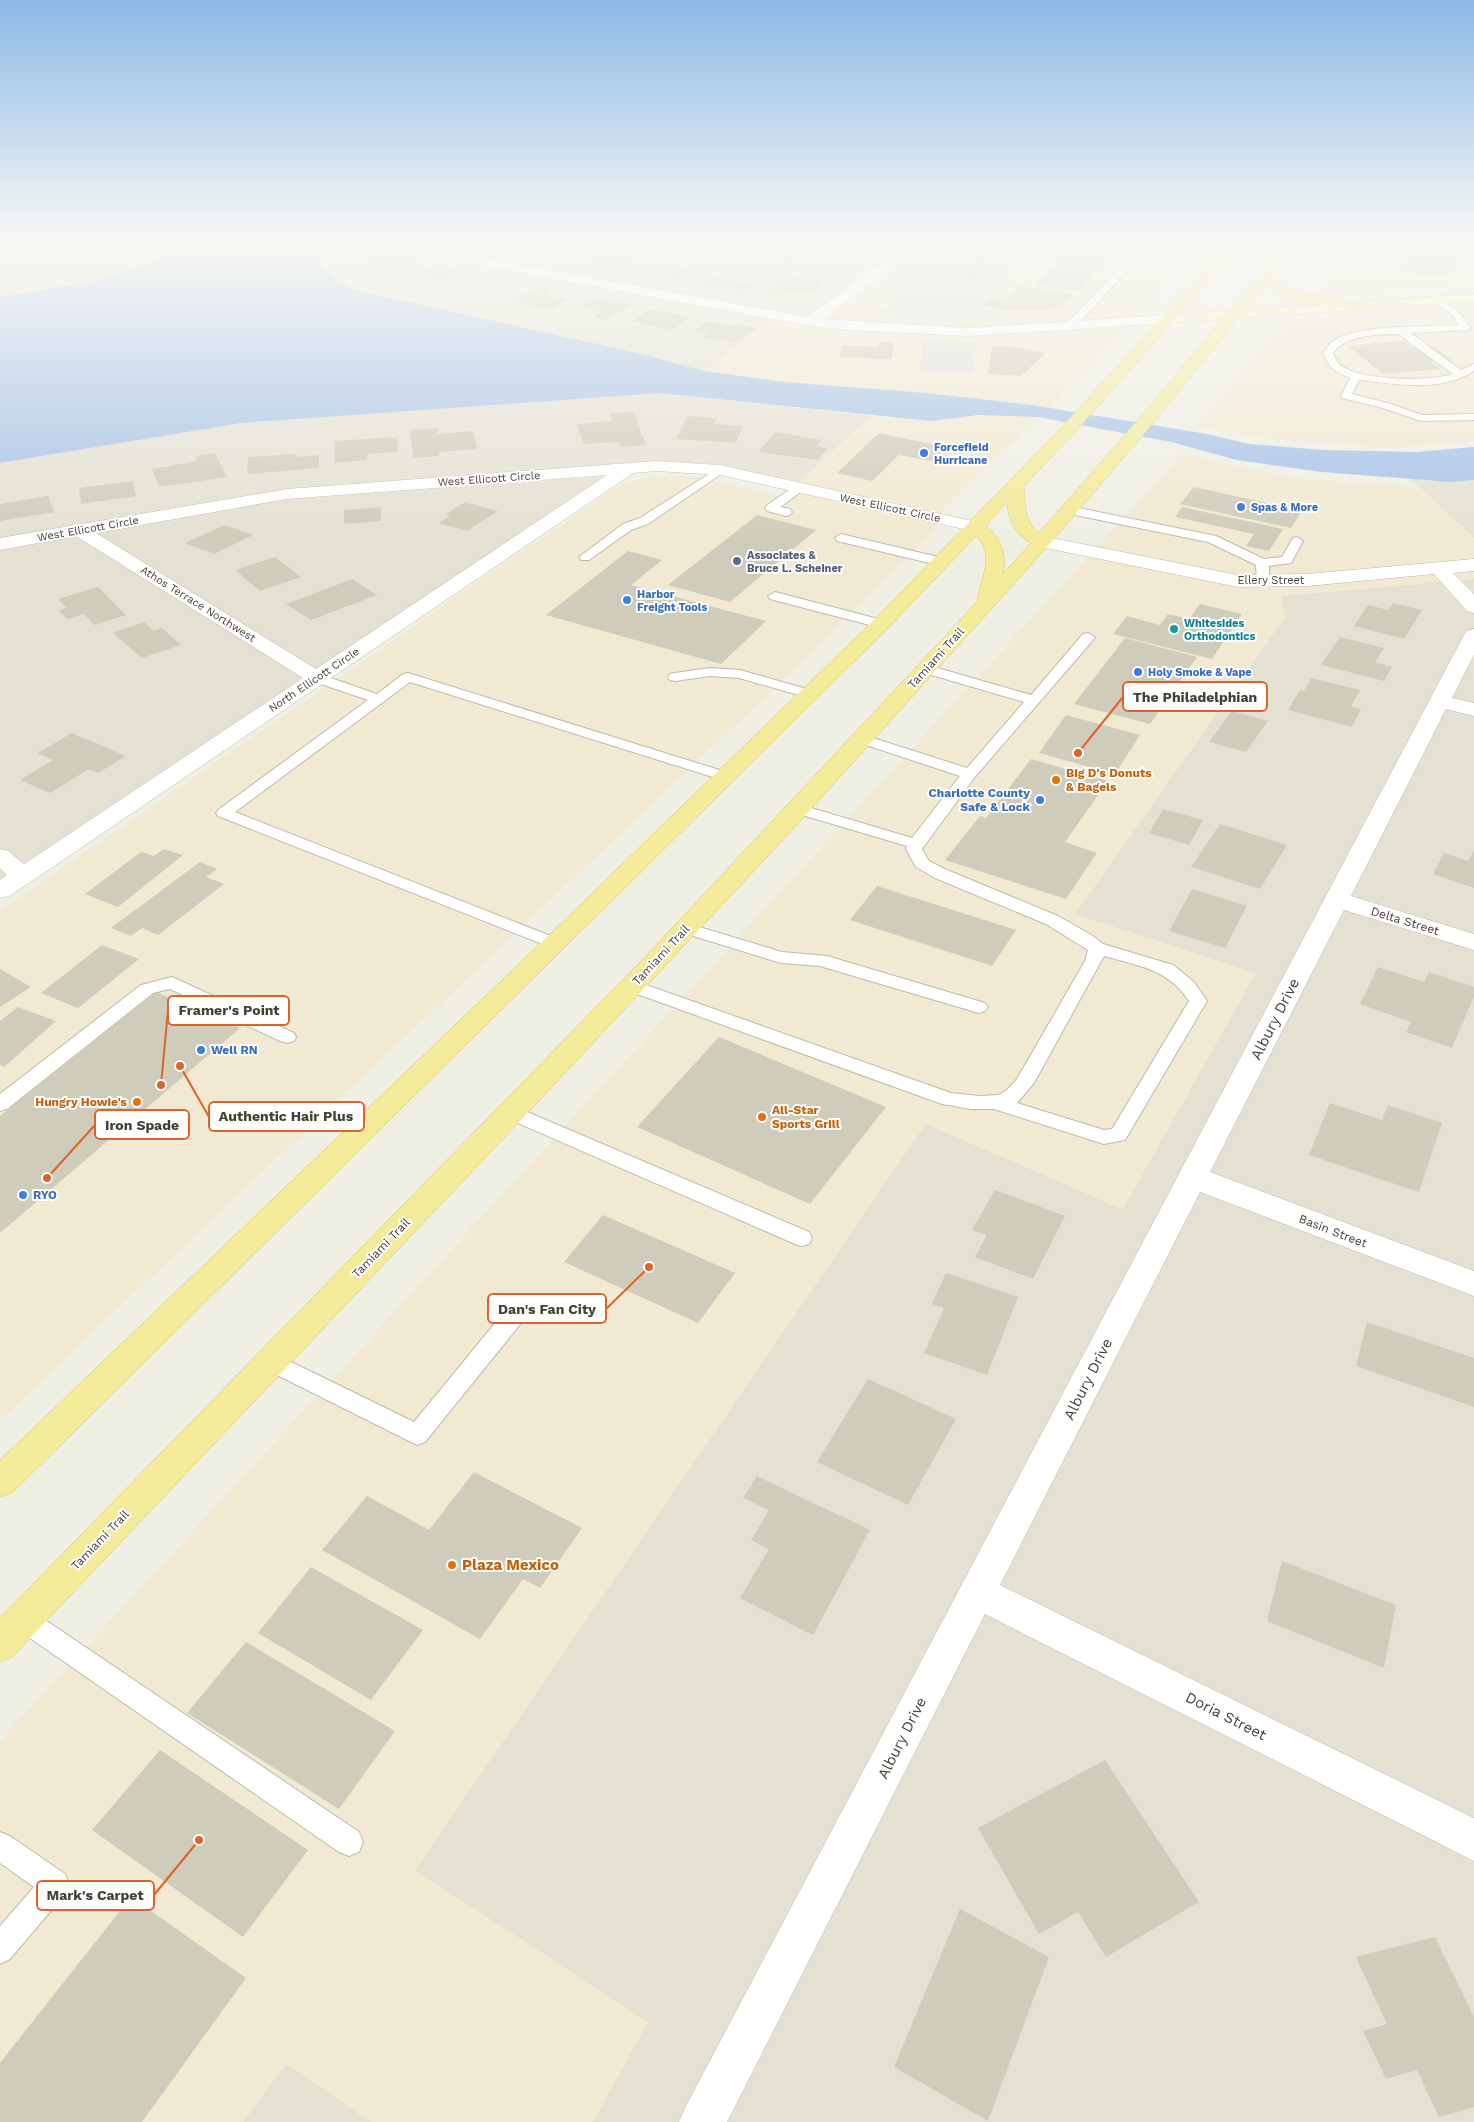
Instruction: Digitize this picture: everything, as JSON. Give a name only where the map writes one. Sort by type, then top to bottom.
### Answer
[{"type":"main road","points":[[0,1482],[555,944],[724,776],[881,624],[977,527],[1148,341]]},
{"type":"main road","name":"Tamiami Trail","points":[[0,1644],[632,986],[798,809],[1042,542],[1212,341]]},
{"type":"main road","points":[[1015,486],[1018,521],[1023,530],[1032,538],[1042,542]]},
{"type":"main road","points":[[977,527],[988,535],[995,545],[996,558],[986,603]]},
{"type":"street","name":"West Ellicott Circle","points":[[0,544],[287,494],[627,468],[690,467],[720,470],[977,527]]},
{"type":"street","name":"North Ellicott Circle","points":[[0,891],[627,468]]},
{"type":"street","name":"Athos Terrace Northwest","points":[[79,530],[317,678]]},
{"type":"street","name":"Ellery Street","points":[[1042,542],[1238,581],[1263,572],[1307,580],[1474,565]]},
{"type":"street","points":[[1438,568],[1465,595],[1474,607]]},
{"type":"street","name":"Albury Drive","points":[[702,2122],[1474,635]]},
{"type":"street","points":[[1440,701],[1474,710]]},
{"type":"street","points":[[0,856],[23,876]]},
{"type":"street","name":"Delta Street","points":[[1337,900],[1474,942]]},
{"type":"street","name":"Basin Street","points":[[1192,1177],[1474,1284]]},
{"type":"street","name":"Doria Street","points":[[978,1592],[1474,1840]]},
{"type":"lane","points":[[1340,341],[1328,353],[1331,364],[1341,371],[1356,376],[1407,381],[1435,381],[1459,374],[1474,367]]},
{"type":"lane","points":[[1415,341],[1459,374]]},
{"type":"lane","points":[[1356,376],[1346,396],[1387,406],[1422,418],[1445,420],[1474,417]]},
{"type":"lane","points":[[585,557],[627,527],[644,521],[720,470]]},
{"type":"lane","points":[[786,512],[771,508],[798,488]]},
{"type":"lane","points":[[1069,510],[1212,538],[1263,572],[1286,560],[1297,541]]},
{"type":"lane","points":[[841,538],[942,562]]},
{"type":"lane","points":[[775,596],[881,624]]},
{"type":"lane","points":[[993,1102],[1104,1137],[1118,1135],[1198,1001],[1188,986],[1167,970],[1097,948],[1087,940],[1052,920],[941,874],[922,864],[914,849],[970,774],[1088,637]]},
{"type":"lane","points":[[926,669],[1034,700]]},
{"type":"lane","points":[[675,676],[710,672],[740,674],[809,694]]},
{"type":"lane","points":[[555,944],[224,813],[408,677],[724,776]]},
{"type":"lane","points":[[317,678],[379,699]]},
{"type":"lane","points":[[862,739],[970,774]]},
{"type":"lane","points":[[798,809],[916,844]]},
{"type":"lane","points":[[686,928],[781,957],[821,960],[979,1007]]},
{"type":"lane","points":[[632,986],[949,1099],[993,1102],[1009,1099],[1024,1083],[1094,961],[1097,948]]},
{"type":"lane","points":[[0,1104],[147,989],[172,982],[287,1037]]},
{"type":"lane","points":[[511,1112],[802,1238]]},
{"type":"lane","points":[[271,1362],[417,1435],[518,1311]]},
{"type":"lane","points":[[23,1619],[349,1842]]},
{"type":"lane","points":[[0,1846],[55,1884],[0,1949]]},
{"type":"shaded area","points":[[584,341],[744,341],[704,371]]},
{"type":"shaded area","points":[[744,341],[1114,341],[1050,408],[785,382],[704,371]]},
{"type":"shaded area","points":[[922,341],[975,342],[974,374],[921,372]]},
{"type":"shaded area","points":[[1271,341],[1474,341],[1474,442],[1390,448],[1288,441],[1195,427]]},
{"type":"shaded area","points":[[660,393],[871,416],[798,483],[721,465],[701,463],[625,463],[0,880],[0,463],[241,423]]},
{"type":"shaded area","points":[[978,415],[1038,417],[946,505],[934,531],[781,682],[0,1420],[0,911],[619,485],[646,477],[690,476],[780,496],[798,483],[871,416],[931,421]]},
{"type":"shaded area","points":[[1183,454],[1295,478],[1418,487],[1474,538],[1474,579],[1281,596],[1285,617],[1075,914],[1256,973],[1123,1209],[925,1124],[415,1870],[648,2022],[593,2122],[371,2122],[286,2064],[243,2122],[0,2122],[0,1741]]},
{"type":"shaded area","points":[[1409,478],[1452,482],[1474,480],[1474,538]]},
{"type":"shaded area","points":[[1474,579],[1474,2122],[593,2122],[647,2022],[415,1870],[926,1123],[1122,1209],[1075,914],[1285,617],[1281,596]]},
{"type":"shaded area","points":[[286,2063],[371,2122],[243,2122]]},
{"type":"water","points":[[0,341],[584,341],[704,371],[785,382],[927,393],[1032,405],[1207,434],[1249,444],[1324,450],[1417,452],[1474,447],[1474,480],[1452,482],[1322,472],[1237,460],[1171,442],[1038,417],[978,415],[931,421],[660,393],[241,423],[0,463]]},
{"type":"building","points":[[1404,341],[1412,347],[1432,346],[1451,359],[1430,361],[1441,369],[1383,374],[1348,346]]},
{"type":"building","points":[[879,342],[894,342],[892,359],[839,357],[842,345],[878,347]]},
{"type":"building","points":[[992,346],[1013,347],[1046,353],[1021,376],[988,374]]},
{"type":"building","points":[[634,412],[646,445],[621,447],[619,442],[583,444],[577,424],[612,421],[609,413]]},
{"type":"building","points":[[687,416],[717,418],[714,424],[743,426],[736,443],[676,439]]},
{"type":"building","points":[[438,428],[438,434],[474,431],[477,449],[439,452],[439,456],[413,458],[410,430]]},
{"type":"building","points":[[776,432],[822,440],[817,446],[828,448],[818,460],[758,452]]},
{"type":"building","points":[[879,433],[946,447],[932,461],[899,455],[872,481],[837,473]]},
{"type":"building","points":[[397,437],[398,452],[367,454],[367,460],[334,463],[335,441]]},
{"type":"building","points":[[215,453],[227,477],[159,487],[152,469],[197,461],[195,456]]},
{"type":"building","points":[[296,454],[297,457],[319,455],[319,468],[247,474],[248,457]]},
{"type":"building","points":[[133,481],[136,496],[81,504],[79,488]]},
{"type":"building","name":"Spas & More","points":[[1194,487],[1302,511],[1291,528],[1180,504]]},
{"type":"building","points":[[48,496],[54,512],[0,521],[0,504]]},
{"type":"building","points":[[465,502],[498,511],[467,531],[438,523],[450,516],[445,515]]},
{"type":"building","points":[[381,507],[381,521],[344,524],[344,510]]},
{"type":"building","points":[[1182,507],[1283,529],[1269,551],[1246,546],[1254,534],[1175,517]]},
{"type":"building","points":[[757,515],[816,530],[730,602],[668,585]]},
{"type":"building","points":[[224,525],[253,535],[214,554],[185,543]]},
{"type":"building","name":"Harbor Freight Tools","points":[[628,551],[662,560],[631,585],[766,621],[721,664],[546,615]]},
{"type":"building","points":[[275,557],[301,577],[260,591],[235,570]]},
{"type":"building","points":[[352,579],[377,595],[311,620],[286,604]]},
{"type":"building","points":[[98,587],[126,615],[94,625],[84,614],[67,619],[59,610],[67,608],[58,599]]},
{"type":"building","points":[[1393,603],[1422,610],[1404,639],[1354,626],[1368,605],[1388,610]]},
{"type":"building","name":"Whitesides Orthodontics","points":[[1200,604],[1242,614],[1212,659],[1113,634],[1127,616],[1160,625],[1168,614],[1189,619]]},
{"type":"building","points":[[144,622],[154,631],[162,628],[181,645],[142,658],[113,633]]},
{"type":"building","points":[[1340,637],[1384,648],[1375,662],[1392,667],[1384,681],[1321,665]]},
{"type":"building","points":[[1125,638],[1197,657],[1150,724],[1074,704]]},
{"type":"building","points":[[1311,678],[1360,690],[1351,706],[1361,709],[1352,727],[1288,710],[1300,690],[1304,691]]},
{"type":"building","points":[[1232,711],[1268,721],[1246,752],[1209,742]]},
{"type":"building","points":[[1066,715],[1140,735],[1115,774],[1039,753]]},
{"type":"building","points":[[72,733],[126,756],[98,773],[89,769],[50,793],[20,780],[53,760],[38,753]]},
{"type":"building","points":[[1031,759],[1108,781],[1065,842],[1097,853],[1066,899],[945,860],[980,816],[986,818]]},
{"type":"building","points":[[1163,809],[1203,820],[1189,845],[1149,833]]},
{"type":"building","points":[[1220,824],[1287,845],[1260,889],[1191,867]]},
{"type":"building","points":[[164,849],[183,855],[118,907],[85,894],[141,852],[154,856]]},
{"type":"building","points":[[1474,851],[1474,888],[1433,874],[1444,853],[1468,861]]},
{"type":"building","points":[[200,862],[217,869],[206,877],[224,884],[158,935],[142,928],[131,936],[111,928]]},
{"type":"building","points":[[877,886],[1016,930],[992,966],[850,920]]},
{"type":"building","points":[[1192,889],[1247,906],[1225,948],[1169,931]]},
{"type":"building","points":[[102,945],[139,959],[78,1008],[41,993]]},
{"type":"building","points":[[1378,967],[1424,982],[1429,972],[1474,987],[1474,996],[1452,1048],[1406,1032],[1411,1022],[1360,1004]]},
{"type":"building","points":[[0,969],[31,987],[0,1007]]},
{"type":"building","points":[[156,992],[240,1028],[0,1233],[0,1116]]},
{"type":"building","points":[[18,1007],[56,1021],[4,1067],[0,1065],[0,1021]]},
{"type":"building","name":"All-Star Sports Grill","points":[[719,1037],[886,1107],[810,1204],[637,1127]]},
{"type":"building","points":[[1330,1103],[1382,1120],[1388,1105],[1442,1123],[1419,1192],[1309,1155]]},
{"type":"building","points":[[995,1190],[1065,1216],[1033,1279],[975,1257],[987,1235],[972,1230]]},
{"type":"building","points":[[603,1215],[735,1273],[698,1323],[564,1262]]},
{"type":"building","points":[[946,1273],[1018,1297],[987,1375],[924,1353],[944,1308],[932,1304]]},
{"type":"building","points":[[1367,1322],[1474,1358],[1474,1407],[1356,1366]]},
{"type":"building","points":[[868,1379],[956,1419],[908,1505],[817,1462]]},
{"type":"building","name":"Plaza Mexico","points":[[474,1472],[582,1528],[540,1588],[523,1579],[480,1639],[322,1550],[367,1496],[429,1530]]},
{"type":"building","points":[[757,1476],[870,1530],[813,1635],[740,1598],[769,1549],[751,1540],[769,1510],[743,1498]]},
{"type":"building","points":[[1282,1561],[1396,1605],[1384,1668],[1267,1621]]},
{"type":"building","points":[[311,1567],[423,1630],[371,1700],[258,1633]]},
{"type":"building","points":[[246,1642],[395,1731],[339,1809],[187,1713]]},
{"type":"building","points":[[160,1750],[308,1850],[243,1937],[92,1830]]},
{"type":"building","points":[[1105,1760],[1199,1902],[1106,1957],[1078,1912],[1039,1934],[978,1828]]},
{"type":"building","points":[[131,1897],[246,1978],[142,2122],[0,2122],[0,2063]]},
{"type":"building","points":[[960,1909],[1049,1957],[988,2121],[894,2067]]},
{"type":"building","points":[[1435,1937],[1474,2017],[1474,2107],[1439,2117],[1417,2070],[1386,2079],[1363,2031],[1387,2024],[1356,1957]]},
{"type":"place","name":"Forcefield Hurricane","points":[[924,453]]},
{"type":"place","name":"Spas & More","points":[[1241,507]]},
{"type":"place","name":"Associates & Bruce L. Scheiner","points":[[737,561]]},
{"type":"place","name":"Harbor Freight Tools","points":[[627,600]]},
{"type":"place","name":"Whitesides Orthodontics","points":[[1174,629]]},
{"type":"place","name":"Holy Smoke & Vape","points":[[1138,672]]},
{"type":"place","name":"The Philadelphian","points":[[1078,753]]},
{"type":"place","name":"Big D's Donuts & Bagels","points":[[1056,780]]},
{"type":"place","name":"Charlotte County Safe & Lock","points":[[1040,800]]},
{"type":"place","name":"Well RN","points":[[201,1050]]},
{"type":"place","name":"Authentic Hair Plus","points":[[180,1066]]},
{"type":"place","name":"Framer's Point","points":[[161,1085]]},
{"type":"place","name":"Hungry Howie's","points":[[137,1102]]},
{"type":"place","name":"All-Star Sports Grill","points":[[762,1117]]},
{"type":"place","name":"Iron Spade","points":[[47,1178]]},
{"type":"place","name":"RYO","points":[[23,1195]]},
{"type":"place","name":"Dan's Fan City","points":[[649,1267]]},
{"type":"place","name":"Plaza Mexico","points":[[452,1565]]},
{"type":"place","name":"Mark's Carpet","points":[[199,1840]]}]
